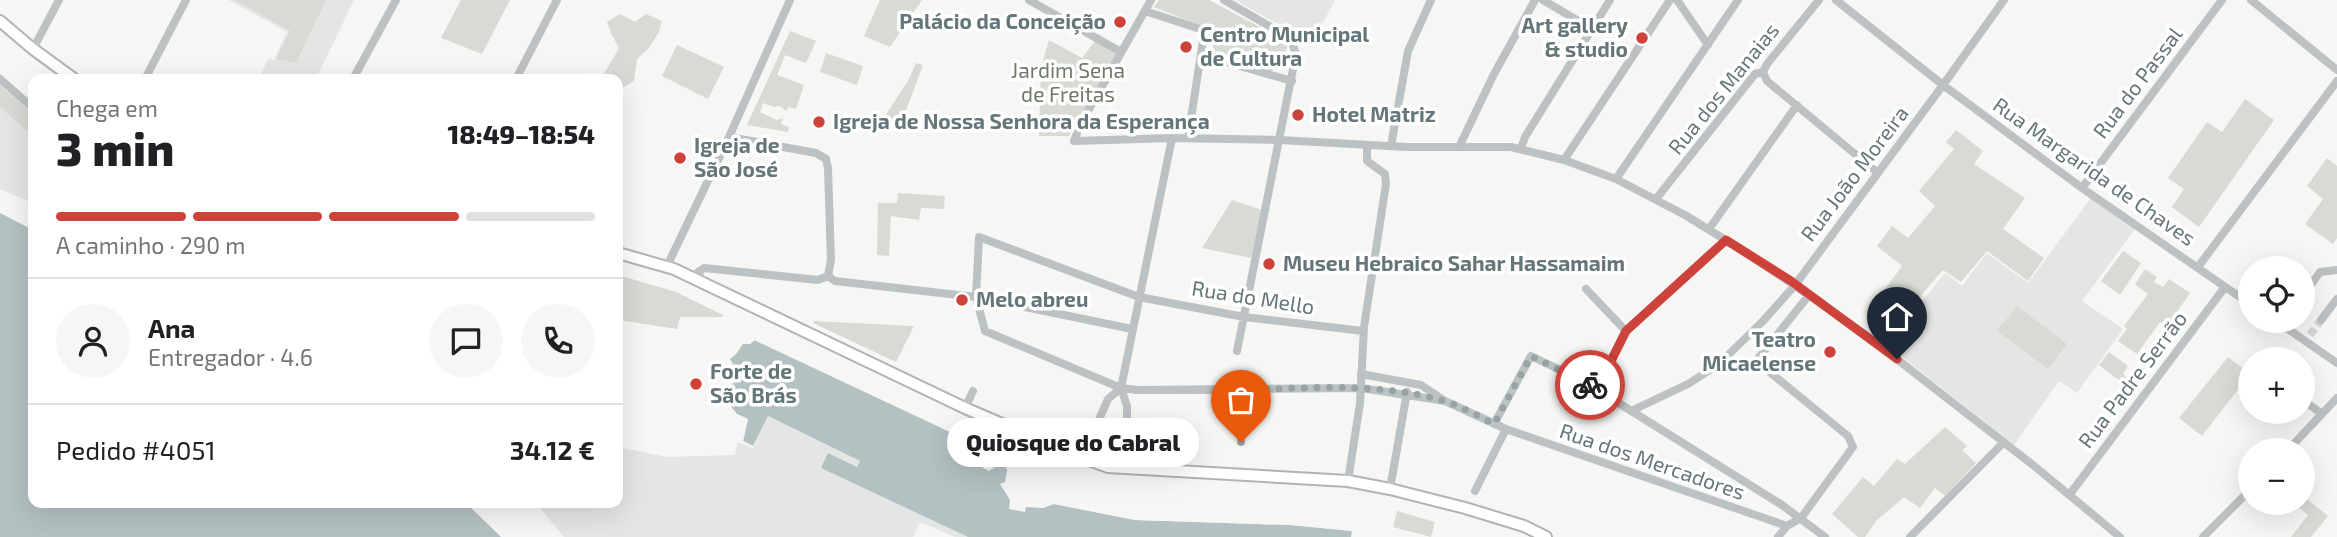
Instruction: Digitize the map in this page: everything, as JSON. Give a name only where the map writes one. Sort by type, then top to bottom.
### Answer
[{"type":"main road","points":[[0,21],[67,74]]},
{"type":"main road","points":[[623,254],[667,266],[965,408],[1108,467],[1348,481],[1465,508],[1524,526],[1546,537]]},
{"type":"street","points":[[33,49],[59,0]]},
{"type":"street","points":[[148,74],[186,0]]},
{"type":"street","points":[[356,74],[396,0]]},
{"type":"street","points":[[519,74],[557,0]]},
{"type":"street","points":[[667,266],[729,137],[790,0]]},
{"type":"street","points":[[1151,0],[1080,125],[1074,141],[1188,138],[1280,140],[1367,146],[1521,148],[1616,179],[1709,229],[1795,285],[1871,339],[2004,442],[2120,537]]},
{"type":"street","points":[[1224,0],[1292,40],[1296,54],[1237,351]]},
{"type":"street","points":[[1391,146],[1408,51],[1431,0]]},
{"type":"street","points":[[1459,147],[1494,74],[1535,0]]},
{"type":"street","points":[[1543,0],[1592,29]]},
{"type":"street","points":[[1521,148],[1525,137],[1609,0]]},
{"type":"street","points":[[1564,160],[1670,0]]},
{"type":"street","points":[[1676,0],[1708,45]]},
{"type":"street","points":[[1616,179],[1738,0]]},
{"type":"street","name":"Rua dos Manaias","points":[[1656,200],[1755,74],[1763,72],[1819,0]]},
{"type":"street","name":"Rua Margarida de Chaves","points":[[1836,0],[1943,85],[2082,187],[2238,296]]},
{"type":"street","name":"Rua João Moreira","points":[[1628,409],[1688,384],[1719,364],[1764,320],[1795,285],[2004,0]]},
{"type":"street","name":"Rua do Passal","points":[[2082,187],[2222,0]]},
{"type":"street","points":[[2251,0],[2337,69]]},
{"type":"street","points":[[1033,1],[1121,52]]},
{"type":"street","points":[[1145,11],[1200,29],[1204,34],[1188,138]]},
{"type":"street","points":[[1202,55],[1292,81]]},
{"type":"street","points":[[1763,72],[1767,81],[1878,173]]},
{"type":"street","points":[[0,79],[28,104]]},
{"type":"street","points":[[2198,267],[2337,81]]},
{"type":"street","points":[[1709,229],[1797,105]]},
{"type":"street","points":[[729,137],[816,153],[826,159],[831,260],[828,276]]},
{"type":"street","points":[[1131,468],[1127,457],[1127,406],[1121,388],[1172,138]]},
{"type":"street","points":[[1348,481],[1361,388],[1363,331],[1386,184],[1385,174],[1367,161],[1367,146]]},
{"type":"street","name":"Rua do Mello","points":[[976,297],[979,237],[1139,297],[1244,317],[1363,331]]},
{"type":"street","points":[[1597,389],[1626,331],[1726,240]]},
{"type":"street","points":[[703,282],[698,275],[699,269],[704,268],[818,280],[828,276]]},
{"type":"street","points":[[2315,279],[2320,272],[2337,270]]},
{"type":"street","points":[[828,276],[835,281],[976,297],[1132,329]]},
{"type":"street","name":"Rua Padre Serrão","points":[[2070,494],[2225,287]]},
{"type":"street","points":[[1586,289],[1626,331]]},
{"type":"street","points":[[1778,537],[1787,526],[1801,518],[1853,447],[1848,436],[1756,361],[1809,295]]},
{"type":"street","points":[[976,297],[985,331],[1121,388],[1361,388],[1445,401]]},
{"type":"street","points":[[2321,320],[2337,299]]},
{"type":"street","points":[[2299,333],[2337,363]]},
{"type":"street","points":[[1494,424],[1531,356],[1597,389],[1801,518],[1825,537]]},
{"type":"street","points":[[1361,374],[1421,385],[1445,401]]},
{"type":"street","points":[[1390,489],[1409,382]]},
{"type":"street","points":[[1082,458],[1108,399],[1121,388]]},
{"type":"street","points":[[1241,442],[1243,390]]},
{"type":"street","points":[[965,408],[973,391]]},
{"type":"street","points":[[2299,438],[2337,398]]},
{"type":"street","name":"Rua dos Mercadores","points":[[1445,401],[1506,429],[1787,526]]},
{"type":"street","points":[[2315,409],[2322,414]]},
{"type":"street","points":[[1475,491],[1506,429]]},
{"type":"street","points":[[1910,537],[2004,442]]},
{"type":"street","points":[[2203,537],[2238,501]]},
{"type":"shaded area","points":[[229,0],[354,0],[318,74],[261,74],[268,59],[274,60],[287,32]]},
{"type":"shaded area","points":[[1235,0],[1335,0],[1312,43]]},
{"type":"shaded area","points":[[0,85],[28,110],[28,201],[0,189]]},
{"type":"shaded area","points":[[2091,198],[2136,228],[2082,301],[2123,329],[2077,393],[2059,381],[2014,445],[1890,347],[1904,328],[1902,326],[1945,273],[1962,286],[1987,253],[2028,283]]},
{"type":"shaded area","points":[[0,213],[28,227],[28,508],[471,508],[501,537],[0,537]]},
{"type":"shaded area","points":[[754,340],[963,438],[956,454],[989,471],[1001,463],[1005,464],[1005,482],[1000,484],[1010,500],[1009,509],[1025,512],[1026,507],[1043,508],[1054,504],[1135,520],[1291,525],[1352,531],[1351,537],[968,537],[821,468],[828,453],[857,467],[860,461],[768,416],[753,446],[743,441],[748,419],[737,414],[722,398],[739,375],[729,359],[743,344]]},
{"type":"shaded area","points":[[767,416],[860,461],[857,467],[828,453],[822,468],[968,537],[955,537],[920,522],[913,537],[564,537],[540,508],[623,508],[623,448],[667,457],[735,455],[738,442],[753,448]]},
{"type":"green space","points":[[235,0],[326,0],[296,63],[276,59],[290,31]]},
{"type":"green space","points":[[461,0],[510,0],[482,54],[441,38]]},
{"type":"green space","points":[[880,0],[922,0],[890,47],[864,36]]},
{"type":"green space","points":[[1159,0],[1209,0],[1288,42],[1283,67],[1270,71],[1213,51],[1213,31],[1154,7]]},
{"type":"green space","points":[[620,14],[635,22],[646,14],[662,21],[659,32],[648,49],[637,59],[634,81],[623,88],[623,74],[604,74],[619,48],[607,22]]},
{"type":"green space","points":[[790,31],[816,41],[806,63],[785,55],[777,75],[804,85],[796,109],[788,107],[786,111],[780,106],[763,103],[760,112],[777,120],[783,118],[781,124],[789,127],[788,132],[747,125]]},
{"type":"green space","name":"Jardim Sena de Freitas","points":[[1049,40],[1082,58],[1095,41],[1117,54],[1069,136],[1039,136],[1041,67]]},
{"type":"green space","points":[[677,45],[724,67],[708,99],[662,76]]},
{"type":"green space","points":[[826,53],[863,66],[857,85],[820,72]]},
{"type":"green space","points":[[916,63],[923,65],[899,129],[879,125],[908,81]]},
{"type":"green space","points":[[0,85],[28,110],[27,131],[0,107]]},
{"type":"green space","points":[[2245,99],[2274,120],[2199,227],[2172,207],[2184,189],[2168,178],[2207,122],[2222,132]]},
{"type":"green space","points":[[1956,130],[1983,151],[1974,164],[2025,198],[2003,229],[2044,258],[2028,281],[1987,251],[1961,282],[1943,270],[1906,313],[1882,293],[1902,266],[1877,246],[1892,226],[1908,238],[1935,206],[1919,191],[1954,149],[1946,142]]},
{"type":"green space","points":[[2327,158],[2337,166],[2337,238],[2333,244],[2305,224],[2323,199],[2307,186]]},
{"type":"green space","points":[[898,193],[945,196],[944,209],[921,208],[919,220],[891,216],[889,256],[877,255],[878,203],[897,203]]},
{"type":"green space","points":[[1232,200],[1262,210],[1251,258],[1202,248]]},
{"type":"green space","points":[[2123,251],[2141,263],[2120,295],[2101,281]]},
{"type":"green space","points":[[2145,269],[2157,277],[2154,282],[2163,287],[2169,279],[2190,293],[2167,326],[2160,322],[2137,354],[2118,341],[2127,329],[2124,326],[2148,294],[2135,284]]},
{"type":"green space","points":[[623,276],[676,292],[723,315],[680,317],[677,329],[623,321]]},
{"type":"green space","points":[[2017,306],[2067,344],[2048,369],[1997,331]]},
{"type":"green space","points":[[813,323],[914,326],[896,362]]},
{"type":"green space","points":[[2109,352],[2128,366],[2123,374],[2132,382],[2128,387],[2099,365]]},
{"type":"green space","points":[[2228,357],[2238,365],[2238,390],[2202,436],[2179,418]]},
{"type":"green space","points":[[1945,427],[1967,446],[1962,450],[1976,463],[1945,496],[1935,488],[1920,508],[1904,497],[1877,520],[1865,537],[1858,537],[1832,514],[1863,477],[1874,486],[1897,459],[1905,464]]},
{"type":"green space","points":[[2315,506],[2328,516],[2311,537],[2291,537],[2308,515],[2315,515]]},
{"type":"green space","points":[[1397,511],[1435,522],[1431,537],[1393,527]]},
{"type":"pier","points":[[754,337],[965,435],[963,438],[755,340],[750,344],[742,344],[730,359],[739,375],[723,397],[737,414],[748,419],[743,441],[753,446],[752,448],[739,442],[744,421],[735,416],[719,397],[735,375],[726,357],[734,352],[741,341],[749,341]]},
{"type":"pier","points":[[1057,501],[1135,517],[1291,521],[1353,528],[1352,531],[1291,525],[1135,520],[1054,504]]},
{"type":"tunnel","points":[[2310,335],[2321,320]]},
{"type":"way so far","points":[[1241,442],[1243,390],[1361,388],[1384,391],[1445,401],[1494,424],[1531,356],[1590,385]]},
{"type":"place","name":"Palácio da Conceição","points":[[1120,22]]},
{"type":"place","name":"Art gallery & studio","points":[[1642,38]]},
{"type":"place","name":"Centro Municipal de Cultura","points":[[1186,47]]},
{"type":"place","name":"Hotel Matriz","points":[[1298,115]]},
{"type":"place","name":"Igreja de Nossa Senhora da Esperança","points":[[819,122]]},
{"type":"place","name":"Igreja de São José","points":[[680,158]]},
{"type":"place","name":"Museu Hebraico Sahar Hassamaim","points":[[1269,264]]},
{"type":"place","name":"Melo abreu","points":[[962,300]]},
{"type":"place","name":"Teatro Micaelense","points":[[1830,352]]},
{"type":"place","name":"Forte de São Brás","points":[[696,384]]},
{"type":"place","name":"Quiosque do Cabral","points":[[1241,442]]},
{"type":"route","points":[[1590,385],[1597,389],[1626,331],[1726,240],[1791,281],[1897,359]]}]
